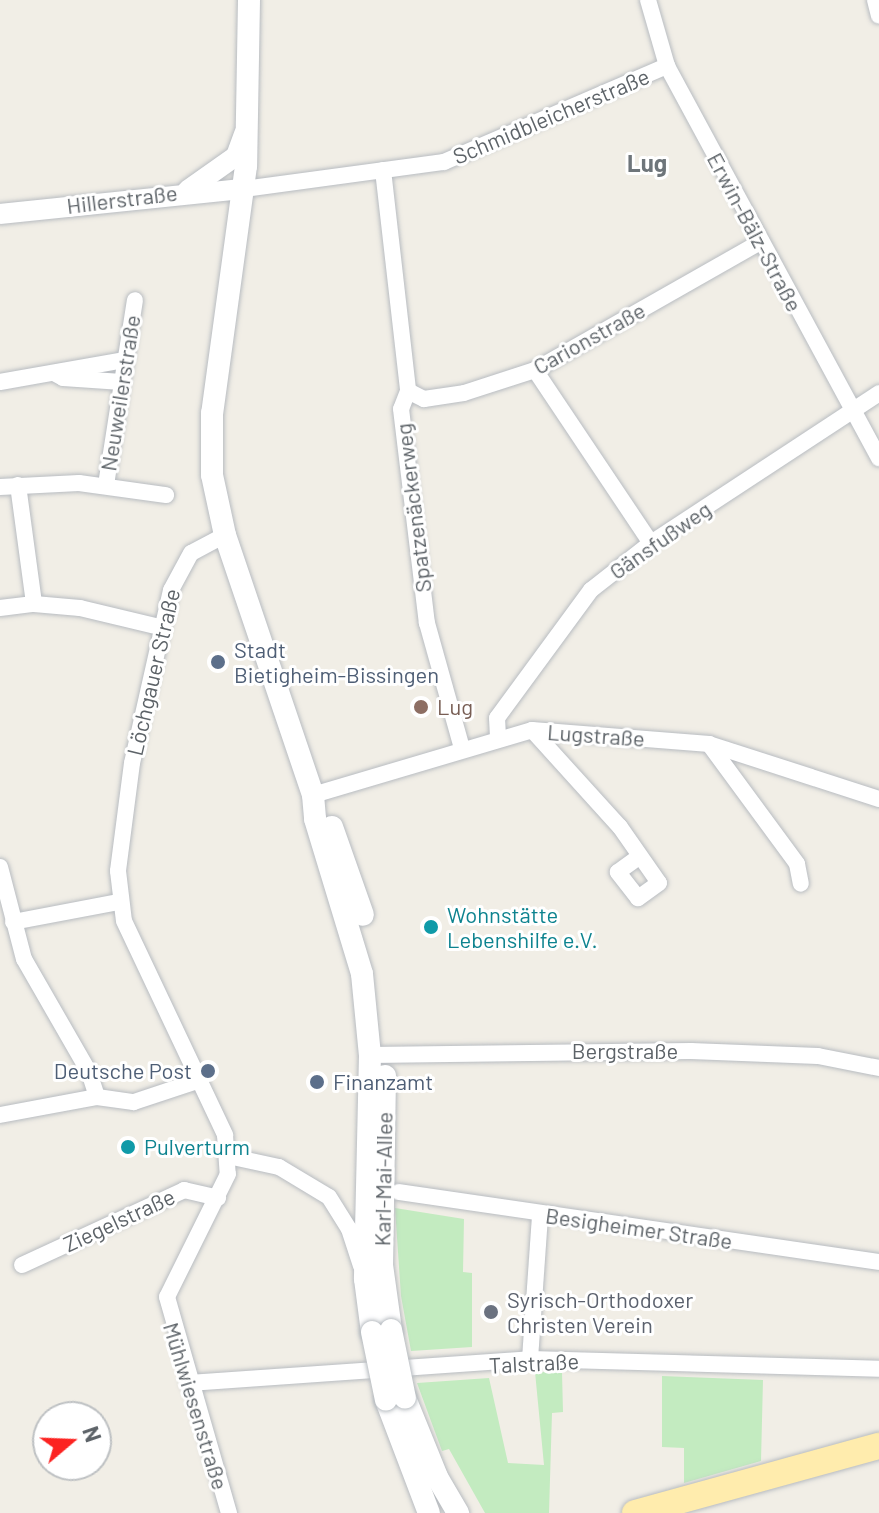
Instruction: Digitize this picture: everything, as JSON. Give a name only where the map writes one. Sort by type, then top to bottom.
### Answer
[{"type":"main road","points":[[225,535],[212,475],[212,413],[244,189],[250,119],[249,0]]},
{"type":"main road","name":"Karl-Mai-Allee","points":[[225,535],[313,795],[315,819],[362,974],[378,1054],[373,1210],[365,1279],[382,1331]]},
{"type":"main road","name":"Karl-Mai-Allee","points":[[373,1210],[382,1331],[395,1399],[429,1513]]},
{"type":"main road","name":"Karl-Mai-Allee","points":[[395,1399],[458,1513]]},
{"type":"main road","points":[[635,1513],[879,1446]]},
{"type":"main road","points":[[697,1513],[804,1467]]},
{"type":"street","name":"Erwin-Bälz-Straße","points":[[648,0],[667,66],[879,458]]},
{"type":"street","points":[[875,0],[879,16]]},
{"type":"street","name":"Schmidbleicherstraße","points":[[244,189],[444,162],[667,66]]},
{"type":"street","points":[[188,190],[236,156],[250,119]]},
{"type":"street","name":"Spatzenäckerweg","points":[[383,170],[408,391],[401,409],[427,623],[462,748]]},
{"type":"street","name":"Hillerstraße","points":[[0,214],[188,190],[244,189]]},
{"type":"street","name":"Carionstraße","points":[[408,391],[424,399],[464,393],[535,370],[760,242]]},
{"type":"street","name":"Neuweilerstraße","points":[[106,485],[135,300]]},
{"type":"street","points":[[0,382],[125,360]]},
{"type":"street","points":[[535,370],[651,543]]},
{"type":"street","points":[[52,372],[63,378],[122,382]]},
{"type":"street","name":"Gänsfußweg","points":[[498,737],[497,718],[591,590],[651,543],[879,393]]},
{"type":"street","points":[[18,485],[34,604]]},
{"type":"street","name":"Neuweilerstraße","points":[[0,487],[106,485],[166,495]]},
{"type":"street","name":"Löchgauer Straße","points":[[167,1297],[218,1198],[228,1156],[217,1116],[197,1081],[119,902],[119,844],[132,763],[176,575],[191,553],[225,535]]},
{"type":"street","points":[[0,608],[34,604],[80,608],[163,628]]},
{"type":"street","points":[[532,730],[620,827],[639,857]]},
{"type":"street","name":"Lugstraße","points":[[313,795],[498,737],[532,730],[709,744],[879,799]]},
{"type":"street","points":[[709,744],[797,864],[801,884]]},
{"type":"street","points":[[0,867],[13,922],[34,980],[89,1072],[97,1097]]},
{"type":"street","points":[[13,922],[119,902]]},
{"type":"street","name":"Bergstraße","points":[[378,1054],[691,1051],[818,1056],[879,1068]]},
{"type":"street","points":[[0,1115],[97,1097],[134,1102],[197,1081]]},
{"type":"street","points":[[228,1156],[279,1167],[307,1179],[329,1197],[349,1229],[365,1279]]},
{"type":"street","name":"Ziegelstraße","points":[[22,1265],[184,1190],[218,1198]]},
{"type":"street","name":"Besigheimer Straße","points":[[399,1192],[540,1215],[879,1262]]},
{"type":"street","points":[[530,1359],[540,1215]]},
{"type":"street","name":"Mühlwiesenstraße","points":[[167,1297],[189,1383],[229,1513]]},
{"type":"street","name":"Talstraße","points":[[189,1383],[530,1359],[879,1369]]},
{"type":"green space","points":[[395,1208],[464,1219],[463,1272],[472,1273],[472,1347],[411,1351],[401,1296]]},
{"type":"green space","points":[[535,1372],[562,1372],[563,1412],[552,1413],[549,1513],[485,1513],[449,1449],[442,1451],[417,1383],[489,1378],[508,1463],[544,1465]]},
{"type":"green space","points":[[662,1376],[763,1380],[761,1461],[684,1483],[684,1448],[662,1447]]},
{"type":"place","name":"Stadt Bietigheim-Bissingen","points":[[218,662]]},
{"type":"place","name":"Lug","points":[[421,707]]},
{"type":"place","name":"Wohnstätte Lebenshilfe e.V.","points":[[431,927]]},
{"type":"place","name":"Deutsche Post","points":[[208,1071]]},
{"type":"place","name":"Finanzamt","points":[[317,1082]]},
{"type":"place","name":"Pulverturm","points":[[128,1147]]},
{"type":"place","name":"Syrisch-Orthodoxer Christen Verein","points":[[491,1312]]},
{"type":"district","name":"Lug","points":[[647,163]]}]
